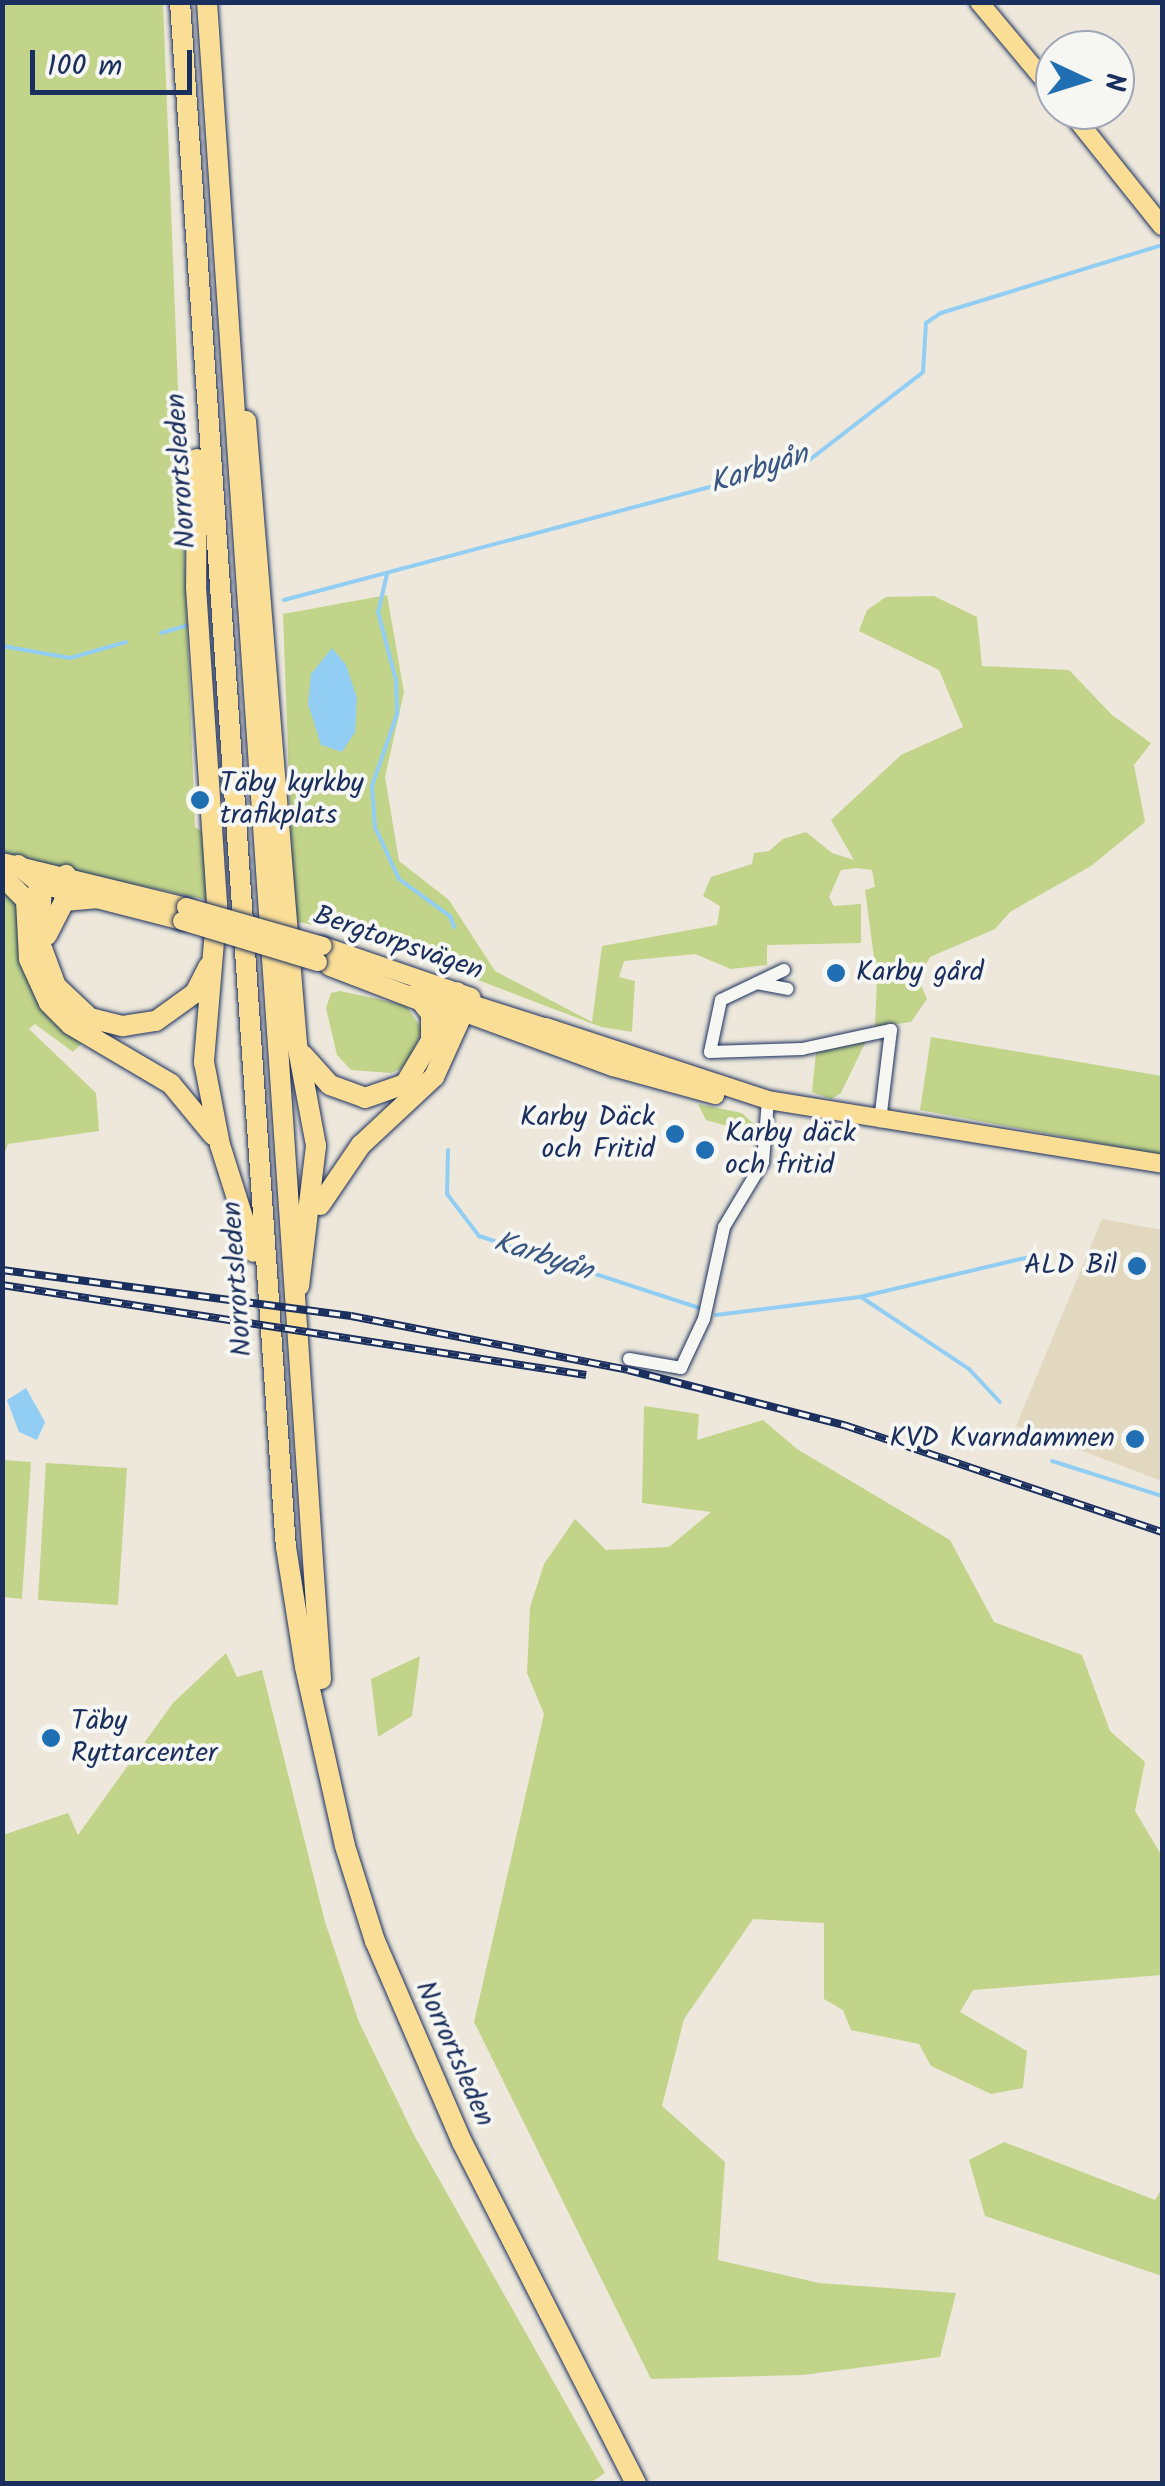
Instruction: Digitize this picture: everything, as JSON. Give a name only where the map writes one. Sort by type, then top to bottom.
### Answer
[{"type":"highway","name":"Norrortsleden","points":[[180,2],[286,1547],[345,1846],[375,1942],[462,2142],[636,2484]]},
{"type":"highway","name":"Norrortsleden","points":[[207,2],[319,1670],[345,1796],[383,1925],[455,2104],[590,2356],[646,2484]]},
{"type":"highway","points":[[215,158],[230,248],[263,602],[297,1044],[316,1146],[310,1225],[299,1288],[299,1413]]},
{"type":"highway","points":[[189,164],[196,587],[214,945],[204,1062],[220,1145],[252,1240],[286,1547]]},
{"type":"highway","points":[[6,870],[20,887],[34,981],[49,1003],[71,1024],[171,1084],[220,1145]]},
{"type":"highway","points":[[6,870],[42,885]]},
{"type":"highway","points":[[26,926],[42,885],[66,874]]},
{"type":"highway","points":[[42,885],[39,940],[46,962],[67,1002],[90,1018],[123,1026],[173,1013],[195,993],[214,945]]},
{"type":"highway","points":[[46,962],[50,924],[64,901],[98,898]]},
{"type":"highway","points":[[324,958],[421,1001],[434,1026],[428,1055]]},
{"type":"highway","points":[[297,1044],[330,1085],[364,1098],[405,1084],[460,1003]]},
{"type":"highway","points":[[310,1225],[330,1182],[361,1145],[434,1077],[460,1003]]},
{"type":"highway","points":[[460,1003],[559,1033]]},
{"type":"main road","points":[[979,2],[1035,69]]},
{"type":"main road","points":[[1084,130],[1162,226]]},
{"type":"main road","name":"Bergtorpsvägen","points":[[6,870],[66,874],[460,1003],[612,1067],[726,1098],[768,1100],[1162,1164]]},
{"type":"main road","name":"Bergtorpsvägen","points":[[42,885],[184,914]]},
{"type":"main road","name":"Bergtorpsvägen","points":[[559,1033],[768,1100]]},
{"type":"street","points":[[784,970],[721,1000],[710,1052],[802,1050],[891,1030],[880,1120]]},
{"type":"street","points":[[754,982],[786,988]]},
{"type":"street","points":[[629,1359],[681,1368],[704,1319],[724,1227],[763,1162],[768,1100]]},
{"type":"shaded area","points":[[1102,1219],[1162,1230],[1162,1481],[1016,1426]]},
{"type":"green space","points":[[3,3],[163,3],[195,827],[203,832],[213,901],[3,857]]},
{"type":"green space","points":[[387,595],[404,692],[385,777],[399,861],[449,900],[495,971],[592,1022],[602,946],[717,925],[720,906],[703,896],[711,877],[752,864],[754,853],[769,851],[783,839],[806,832],[832,853],[854,860],[831,820],[901,755],[963,727],[939,670],[859,631],[867,610],[886,597],[934,596],[977,617],[982,666],[1069,670],[1112,715],[1151,743],[1134,765],[1145,822],[1091,866],[1010,912],[995,929],[930,957],[918,978],[927,999],[911,1022],[875,1027],[877,980],[865,890],[875,887],[872,870],[857,868],[841,870],[829,897],[834,906],[861,904],[861,943],[767,945],[767,965],[731,969],[695,954],[624,961],[619,977],[635,981],[632,1032],[601,1027],[355,933],[294,921],[283,614]]},
{"type":"green space","points":[[3,885],[15,890],[32,991],[81,1044],[73,1052],[35,1024],[29,1029],[96,1093],[99,1131],[8,1144],[3,1158]]},
{"type":"green space","points":[[340,991],[406,1005],[422,1030],[407,1066],[391,1073],[351,1070],[337,1055],[326,1008],[331,993]]},
{"type":"green space","points":[[931,1037],[1162,1076],[1162,1155],[920,1110]]},
{"type":"green space","points":[[866,1041],[841,1093],[831,1099],[812,1092],[816,1052]]},
{"type":"green space","points":[[698,1104],[742,1113],[757,1127],[745,1131],[706,1120]]},
{"type":"green space","points":[[644,1406],[699,1414],[697,1440],[763,1420],[797,1449],[950,1540],[994,1622],[1082,1655],[1110,1731],[1145,1762],[1135,1811],[1162,1856],[1162,1975],[973,1990],[960,2012],[1027,2051],[1023,2088],[991,2094],[931,2066],[919,2044],[851,2030],[843,2010],[824,1999],[824,1923],[753,1919],[684,2019],[662,2106],[725,2162],[718,2260],[819,2283],[956,2293],[940,2357],[803,2375],[651,2379],[474,2022],[544,1714],[527,1673],[530,1607],[544,1564],[575,1519],[606,1550],[669,1547],[711,1512],[642,1503]]},
{"type":"green space","points":[[3,1460],[31,1462],[22,1599],[3,1597]]},
{"type":"green space","points":[[46,1463],[127,1468],[118,1605],[38,1600]]},
{"type":"green space","points":[[226,1653],[237,1677],[262,1670],[325,1922],[359,2022],[414,2135],[605,2473],[590,2483],[3,2483],[3,1835],[68,1813],[78,1835],[173,1703]]},
{"type":"green space","points":[[420,1656],[412,1716],[378,1737],[371,1679]]},
{"type":"green space","points":[[1004,2142],[1155,2200],[1162,2189],[1162,2276],[985,2216],[969,2160]]},
{"type":"water","points":[[332,648],[346,665],[357,698],[355,732],[342,752],[321,745],[308,704],[311,674]]},
{"type":"water","points":[[26,1388],[45,1422],[37,1440],[19,1432],[7,1400]]},
{"type":"waterway","name":"Karbyån","points":[[284,600],[808,461],[923,372],[926,323],[941,313],[1162,245]]},
{"type":"waterway","points":[[387,574],[378,612],[396,680],[397,714],[372,786],[375,827],[399,879],[450,916],[454,927]]},
{"type":"waterway","points":[[161,633],[186,626]]},
{"type":"waterway","points":[[2,646],[70,658],[126,642]]},
{"type":"waterway","name":"Karbyån","points":[[448,1150],[447,1194],[479,1236],[699,1308]]},
{"type":"waterway","points":[[716,1315],[860,1297],[1025,1258]]},
{"type":"waterway","points":[[861,1297],[969,1369],[1000,1402]]},
{"type":"waterway","points":[[1052,1461],[1162,1496]]},
{"type":"railway","points":[[2,1270],[351,1316],[628,1370],[844,1425],[1162,1532]]},
{"type":"railway","points":[[2,1285],[586,1375]]},
{"type":"place","name":"Täby kyrkby trafikplats","points":[[200,800]]},
{"type":"place","name":"Karby gård","points":[[836,973]]},
{"type":"place","name":"Karby Däck och Fritid","points":[[675,1134]]},
{"type":"place","name":"Karby däck och fritid","points":[[705,1150]]},
{"type":"place","name":"ALD Bil","points":[[1137,1266]]},
{"type":"place","name":"KVD Kvarndammen","points":[[1135,1439]]},
{"type":"place","name":"Täby Ryttarcenter","points":[[51,1738]]}]
